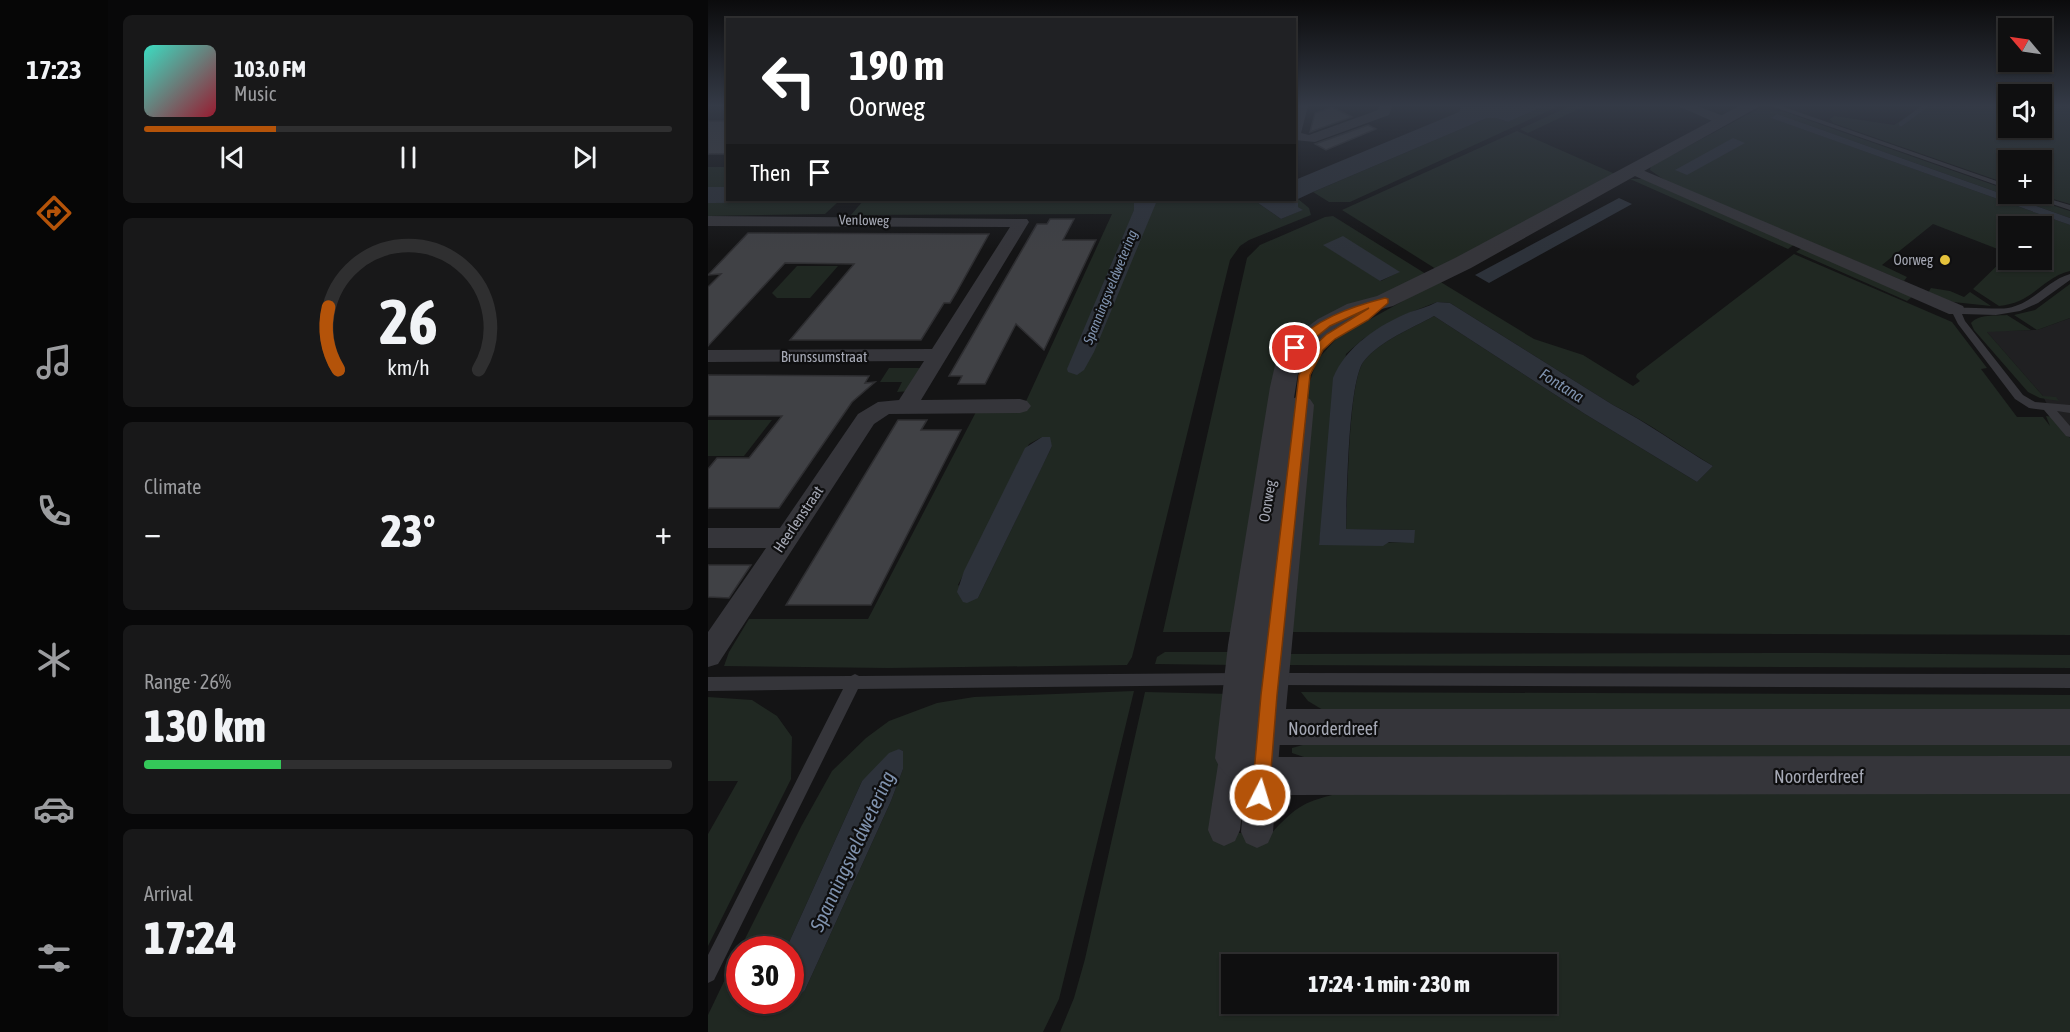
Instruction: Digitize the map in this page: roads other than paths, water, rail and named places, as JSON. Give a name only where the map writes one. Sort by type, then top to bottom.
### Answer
[{"type":"street","name":"Oorweg","points":[[1248,767],[1256,679],[1305,375],[1318,349],[1331,337],[1365,318],[1385,301],[1463,263],[1662,154]]},
{"type":"street","points":[[1633,170],[1956,309]]},
{"type":"street","name":"Venloweg","points":[[708,221],[839,214],[1021,222],[940,355]]},
{"type":"street","points":[[906,406],[940,355]]},
{"type":"street","name":"Brunssumstraat","points":[[708,356],[940,355]]},
{"type":"street","name":"Heerlenstraat","points":[[708,655],[866,419],[885,407],[1020,406]]},
{"type":"street","points":[[708,538],[785,538]]},
{"type":"street","name":"Oorweg","points":[[1248,767],[1266,727],[1256,679]]},
{"type":"street","name":"Noorderdreef","points":[[1266,727],[2070,727]]},
{"type":"street","points":[[1224,830],[1248,767]]},
{"type":"street","points":[[1248,767],[1257,832]]},
{"type":"street","name":"Noorderdreef","points":[[1248,767],[2070,775]]},
{"type":"lane","points":[[1913,154],[1998,184]]},
{"type":"lane","points":[[2052,202],[2070,208]]},
{"type":"lane","points":[[2070,277],[2032,303],[2004,312],[1989,313],[1956,309],[1961,322],[2019,397],[2032,405],[2049,409],[2070,409]]},
{"type":"lane","points":[[2049,409],[2070,434]]},
{"type":"lane","points":[[708,684],[1256,679],[2070,681]]},
{"type":"lane","points":[[708,974],[855,681]]},
{"type":"water","name":"Spanningsveldwetering","points":[[1357,154],[1402,154],[1298,199],[1298,207],[1303,210],[1281,219],[1258,203],[1156,203],[1094,352],[1084,370],[1077,375],[1068,372],[1067,369],[1134,210],[1134,202],[708,203],[708,187],[726,187],[726,201],[1296,201],[1296,180]]},
{"type":"water","points":[[1704,154],[1725,154],[1687,175],[1675,170]]},
{"type":"water","points":[[1872,154],[1890,154],[1998,192],[1998,199]]},
{"type":"water","points":[[1619,198],[1632,204],[1489,283],[1475,275]]},
{"type":"water","points":[[2011,204],[2031,204],[2070,218],[2070,225],[2052,219],[2052,216],[2045,216]]},
{"type":"water","points":[[1343,236],[1400,272],[1380,281],[1323,245]]},
{"type":"water","name":"Fontana","points":[[1437,302],[1450,303],[1713,466],[1697,482],[1585,414],[1434,316],[1388,341],[1364,361],[1359,372],[1352,414],[1346,529],[1415,530],[1414,543],[1389,542],[1383,546],[1319,545],[1333,378],[1346,356],[1375,330],[1398,317]]},
{"type":"water","points":[[1042,437],[1050,437],[1052,446],[1042,467],[978,598],[967,603],[963,602],[957,592],[964,571],[1025,448]]},
{"type":"water","name":"Spanningsveldwetering","points":[[899,749],[903,751],[903,769],[891,801],[804,991],[804,936],[792,936],[862,781],[889,753]]},
{"type":"place","name":"Oorweg","points":[[1945,260]]}]
